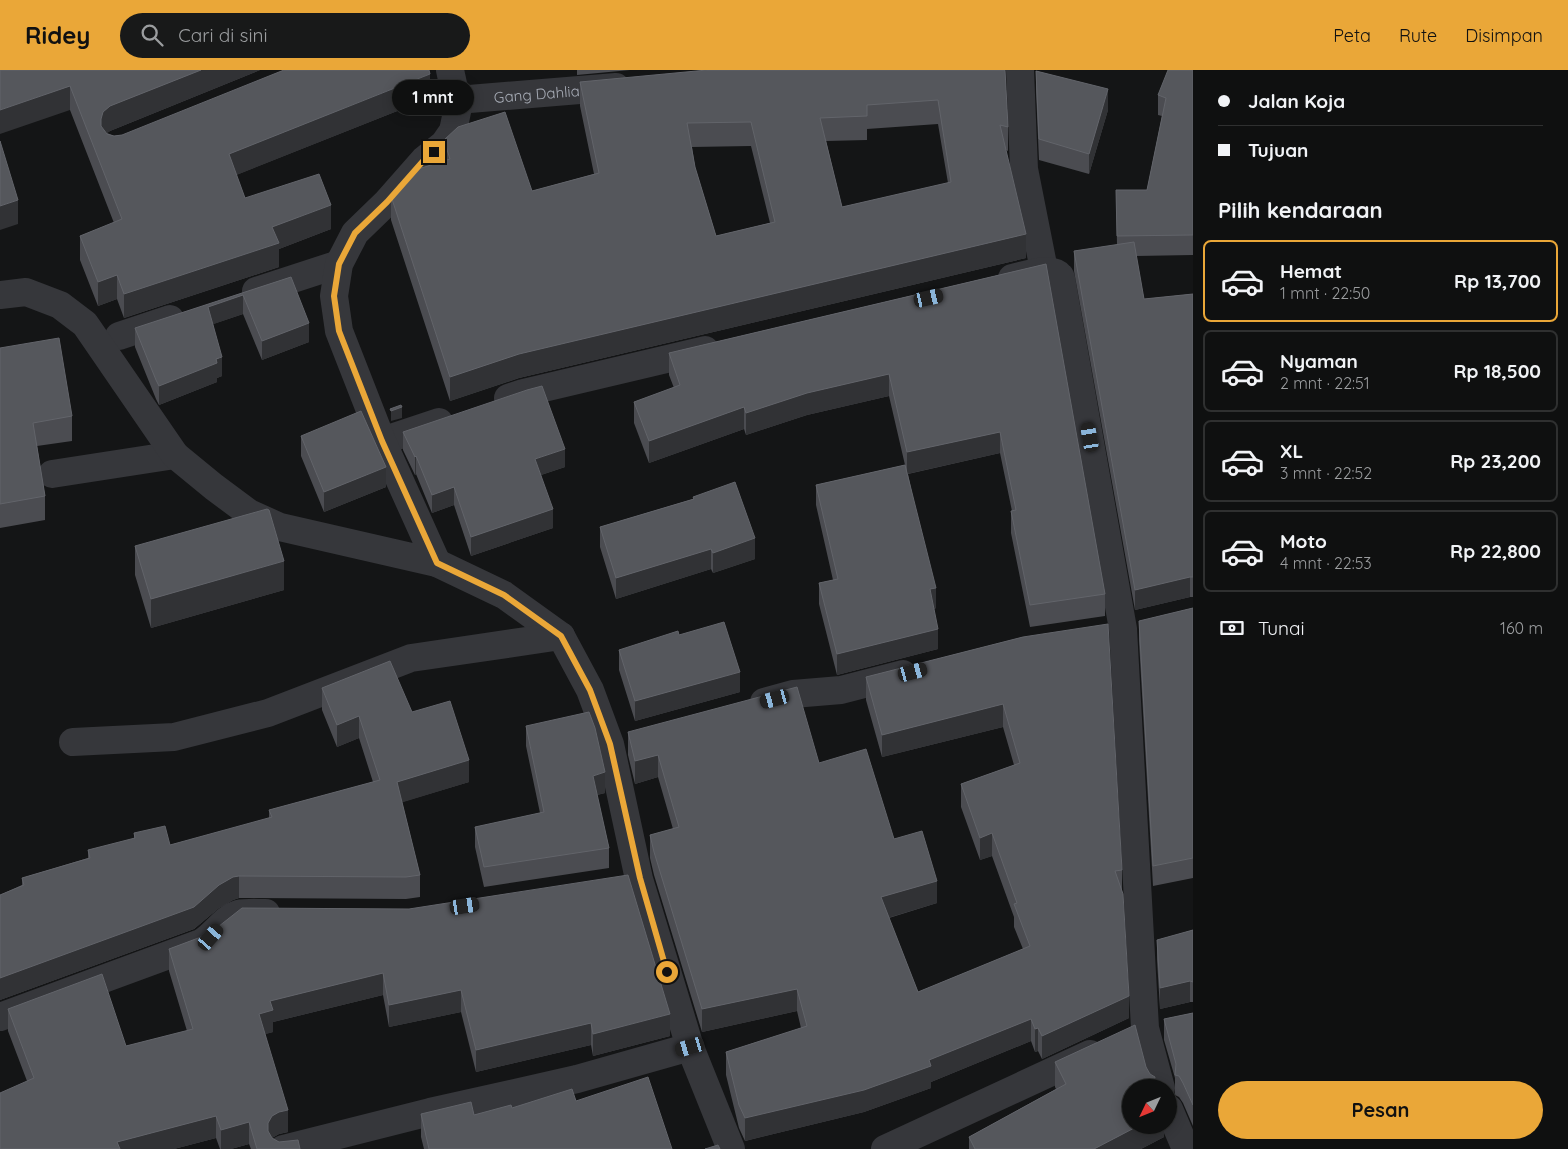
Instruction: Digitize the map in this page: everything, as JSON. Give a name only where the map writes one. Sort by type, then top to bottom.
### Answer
[{"type":"street","points":[[437,563],[382,441],[339,331],[334,296],[339,264],[355,233],[387,202],[424,160],[444,144],[453,131],[458,107],[450,70]]},
{"type":"street","points":[[1005,70],[1020,70],[1024,169],[1044,270]]},
{"type":"street","name":"Gang Dahlia","points":[[457,100],[638,85]]},
{"type":"street","points":[[233,298],[339,264]]},
{"type":"street","points":[[986,284],[1044,270],[1054,271],[1060,276],[1062,284],[1124,629],[1145,1028],[1159,1079]]},
{"type":"street","points":[[0,295],[26,292],[60,305],[86,324],[175,455],[249,513],[280,527],[437,563],[504,595],[561,636],[620,741],[640,878],[690,1047],[731,1149]]},
{"type":"street","points":[[119,336],[195,311]]},
{"type":"street","points":[[382,441],[523,393],[726,345]]},
{"type":"street","points":[[52,474],[175,455]]},
{"type":"street","points":[[1095,633],[1150,623]]},
{"type":"street","points":[[73,742],[174,736],[268,713],[411,658],[561,636]]},
{"type":"street","points":[[745,707],[793,694],[841,690],[926,668]]},
{"type":"street","points":[[610,883],[640,878]]},
{"type":"street","points":[[0,1017],[201,943],[211,937],[230,918],[239,914],[288,914]]},
{"type":"street","points":[[885,1149],[1145,1028],[1174,1021]]},
{"type":"street","points":[[284,1149],[430,1112],[577,1079],[690,1047]]},
{"type":"street","points":[[1178,1130],[1186,1149]]},
{"type":"building","points":[[0,70],[201,70],[110,106],[103,112],[101,126],[107,134],[114,136],[122,135],[284,70],[429,70],[430,74],[229,154],[245,198],[319,174],[331,205],[272,227],[279,243],[124,294],[117,275],[98,282],[80,236],[122,219],[70,86],[0,110]]},
{"type":"building","points":[[707,70],[1005,70],[1008,127],[1000,125],[1026,234],[519,354],[450,377],[391,196],[415,170],[450,159],[444,140],[458,127],[505,112],[532,191],[599,173],[580,82]],"holes":[[[938,100],[951,182],[842,207],[820,118],[867,116],[867,105]],[[751,122],[775,222],[716,236],[695,167],[687,123]]]},
{"type":"building","points":[[1168,70],[1193,70],[1193,235],[1117,236],[1116,190],[1147,190],[1166,98],[1158,95]]},
{"type":"building","points":[[1036,71],[1108,89],[1089,154],[1039,139]]},
{"type":"building","points":[[0,141],[18,200],[0,206]]},
{"type":"building","points":[[1134,242],[1144,299],[1193,294],[1193,577],[1135,590],[1074,251]]},
{"type":"building","points":[[1046,264],[1105,594],[1030,605],[1011,511],[1016,510],[1000,432],[907,452],[889,374],[807,393],[746,413],[744,407],[649,441],[634,402],[680,385],[669,353]]},
{"type":"building","points":[[291,277],[309,323],[262,341],[243,295],[208,307],[222,357],[216,359],[217,363],[159,386],[135,328]]},
{"type":"building","points":[[59,338],[72,416],[33,423],[45,496],[0,504],[0,348]]},
{"type":"building","points":[[542,386],[565,449],[535,459],[553,509],[471,537],[454,487],[432,495],[416,456],[403,432]]},
{"type":"building","points":[[401,405],[402,407],[391,411],[390,409]]},
{"type":"building","points":[[361,411],[386,467],[324,492],[301,436]]},
{"type":"building","points":[[905,465],[936,588],[930,589],[938,629],[837,654],[819,583],[838,579],[816,485]]},
{"type":"building","points":[[735,482],[755,538],[713,553],[711,549],[616,578],[600,527],[694,499],[693,497]]},
{"type":"building","points":[[269,510],[284,561],[151,599],[135,546]]},
{"type":"building","points":[[1193,608],[1193,858],[1153,866],[1139,621]]},
{"type":"building","points":[[724,622],[740,672],[635,701],[619,650],[678,631],[679,635]]},
{"type":"building","points":[[1108,624],[1122,870],[1115,871],[1123,894],[1129,996],[1042,1036],[1038,1028],[1035,1029],[1031,1019],[929,1060],[931,1066],[864,1090],[745,1118],[739,1105],[726,1052],[807,1026],[797,989],[702,1009],[650,835],[679,827],[658,755],[635,761],[628,732],[797,687],[819,763],[866,749],[894,839],[922,831],[937,881],[881,897],[918,992],[1030,946],[1014,904],[1017,903],[992,833],[980,838],[961,784],[1020,763],[1003,704],[882,735],[866,677],[1023,637]]},
{"type":"building","points":[[390,661],[412,712],[450,701],[469,760],[397,782],[420,875],[406,877],[233,877],[219,885],[194,907],[0,978],[0,895],[24,885],[22,878],[90,858],[88,850],[135,838],[134,833],[165,826],[170,845],[272,817],[269,810],[380,780],[359,716],[337,725],[322,688]]},
{"type":"building","points":[[589,712],[595,728],[605,772],[593,776],[609,848],[484,867],[475,827],[544,812],[526,726]]},
{"type":"building","points":[[628,875],[670,1014],[593,1034],[591,1023],[476,1050],[461,990],[389,1005],[383,973],[270,1001],[273,1010],[259,1014],[288,1110],[272,1116],[268,1123],[268,1131],[272,1138],[279,1142],[298,1140],[300,1149],[257,1149],[249,1122],[221,1130],[216,1116],[117,1142],[120,1149],[0,1149],[0,1093],[34,1078],[8,1009],[102,974],[126,1046],[193,1029],[169,949],[209,934],[242,908],[409,909]]},
{"type":"building","points":[[1193,930],[1193,982],[1190,981],[1160,988],[1157,940]]},
{"type":"building","points":[[1193,1013],[1193,1105],[1179,1076],[1175,1075],[1176,1064],[1164,1019]]},
{"type":"building","points":[[1135,1025],[1146,1067],[1150,1074],[1155,1077],[1155,1079],[1122,1079],[1123,1134],[1094,1149],[975,1149],[969,1137],[1066,1084],[1055,1062]]},
{"type":"building","points":[[648,1077],[672,1149],[429,1149],[421,1114],[471,1102],[474,1115],[511,1105],[512,1108],[572,1089],[576,1101]]},
{"type":"building","points":[[718,1145],[720,1149],[705,1149]]},
{"type":"route","points":[[434,152],[424,160],[387,202],[355,233],[339,264],[334,296],[339,331],[382,441],[437,563],[504,595],[561,636],[590,690],[610,744],[640,878],[667,972]]}]
